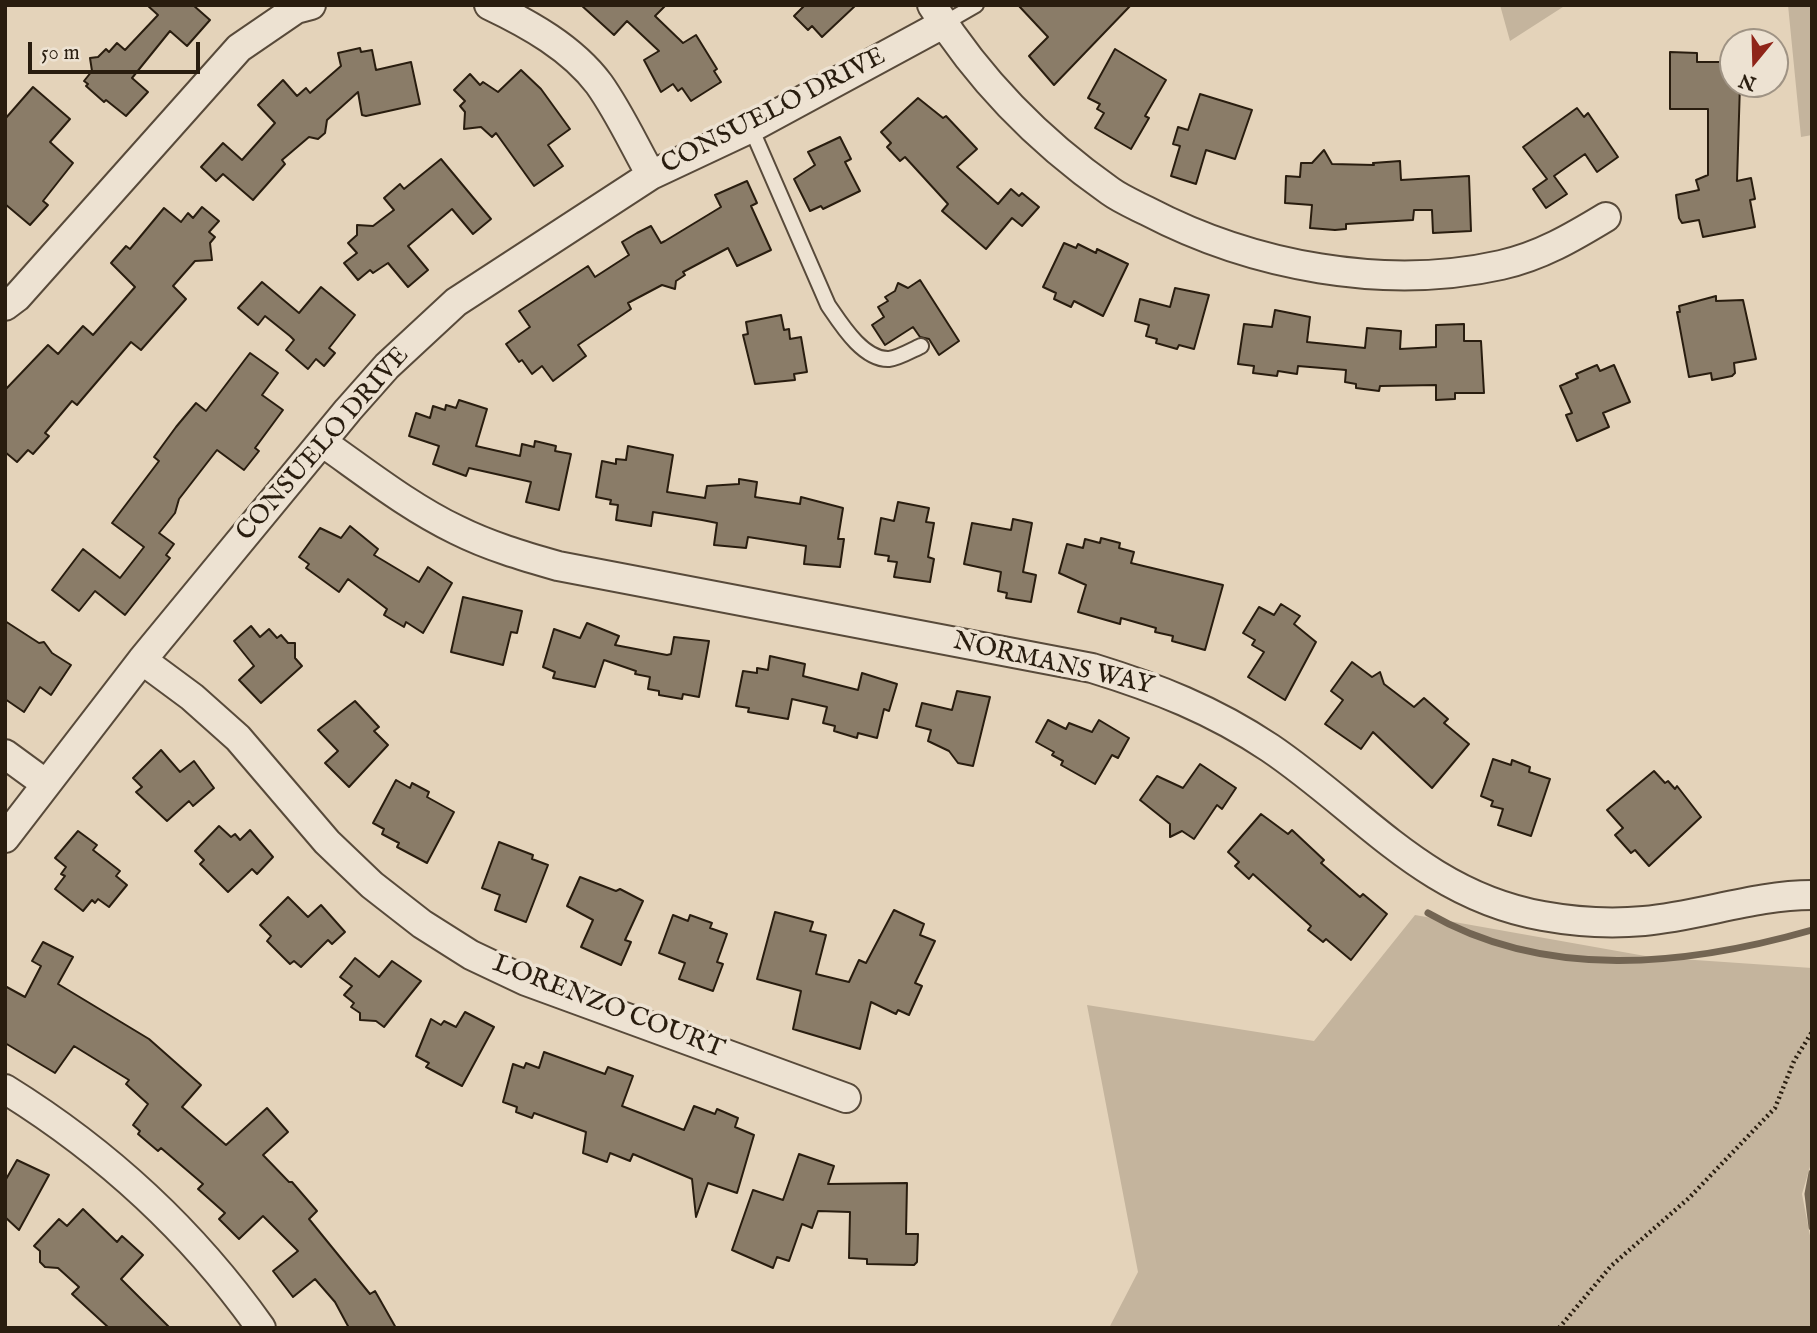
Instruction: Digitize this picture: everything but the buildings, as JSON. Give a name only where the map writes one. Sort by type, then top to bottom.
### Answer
[{"type":"street","points":[[5,306],[17,297],[239,48],[296,9],[311,5]]},
{"type":"street","points":[[489,5],[526,23],[565,50],[598,84],[650,175]]},
{"type":"street","points":[[937,15],[999,96],[1112,193],[1170,223],[1229,246],[1297,264],[1365,274],[1436,275],[1502,265],[1557,247],[1606,217]]},
{"type":"street","name":"CONSUELO DRIVE","points":[[5,838],[142,660],[322,442],[387,366],[456,302],[650,175],[751,128],[937,15]]},
{"type":"street","name":"NORMANS WAY","points":[[322,442],[410,503],[455,530],[499,548],[558,566],[1092,668],[1161,689],[1270,748],[1380,837],[1439,878],[1490,901],[1541,916],[1590,922],[1631,922],[1805,895]]},
{"type":"street","name":"LORENZO COURT","points":[[142,660],[192,697],[239,738],[327,842],[372,885],[432,930],[526,981],[846,1098]]},
{"type":"street","points":[[5,754],[46,784]]},
{"type":"street","points":[[5,1089],[51,1118],[140,1190],[227,1281],[261,1328]]},
{"type":"lane","points":[[937,15],[976,5]]},
{"type":"lane","points":[[751,128],[828,305],[842,325],[861,346],[878,357],[891,359],[921,346]]},
{"type":"path","points":[[1559,1328],[1611,1266],[1689,1198],[1775,1108],[1794,1061],[1812,1032]]},
{"type":"shaded area","points":[[1500,5],[1566,5],[1510,41]]},
{"type":"shaded area","points":[[1788,5],[1812,5],[1812,135],[1801,137]]},
{"type":"shaded area","points":[[1415,915],[1651,957],[1812,968],[1812,1160],[1802,1194],[1812,1246],[1812,1328],[1109,1328],[1138,1272],[1087,1005],[1314,1041]]},
{"type":"waterway","points":[[1428,913],[1473,935],[1520,949],[1568,958],[1666,958],[1715,952],[1812,930]]},
{"type":"waterway","points":[[1812,1173],[1808,1194],[1812,1227]]}]
